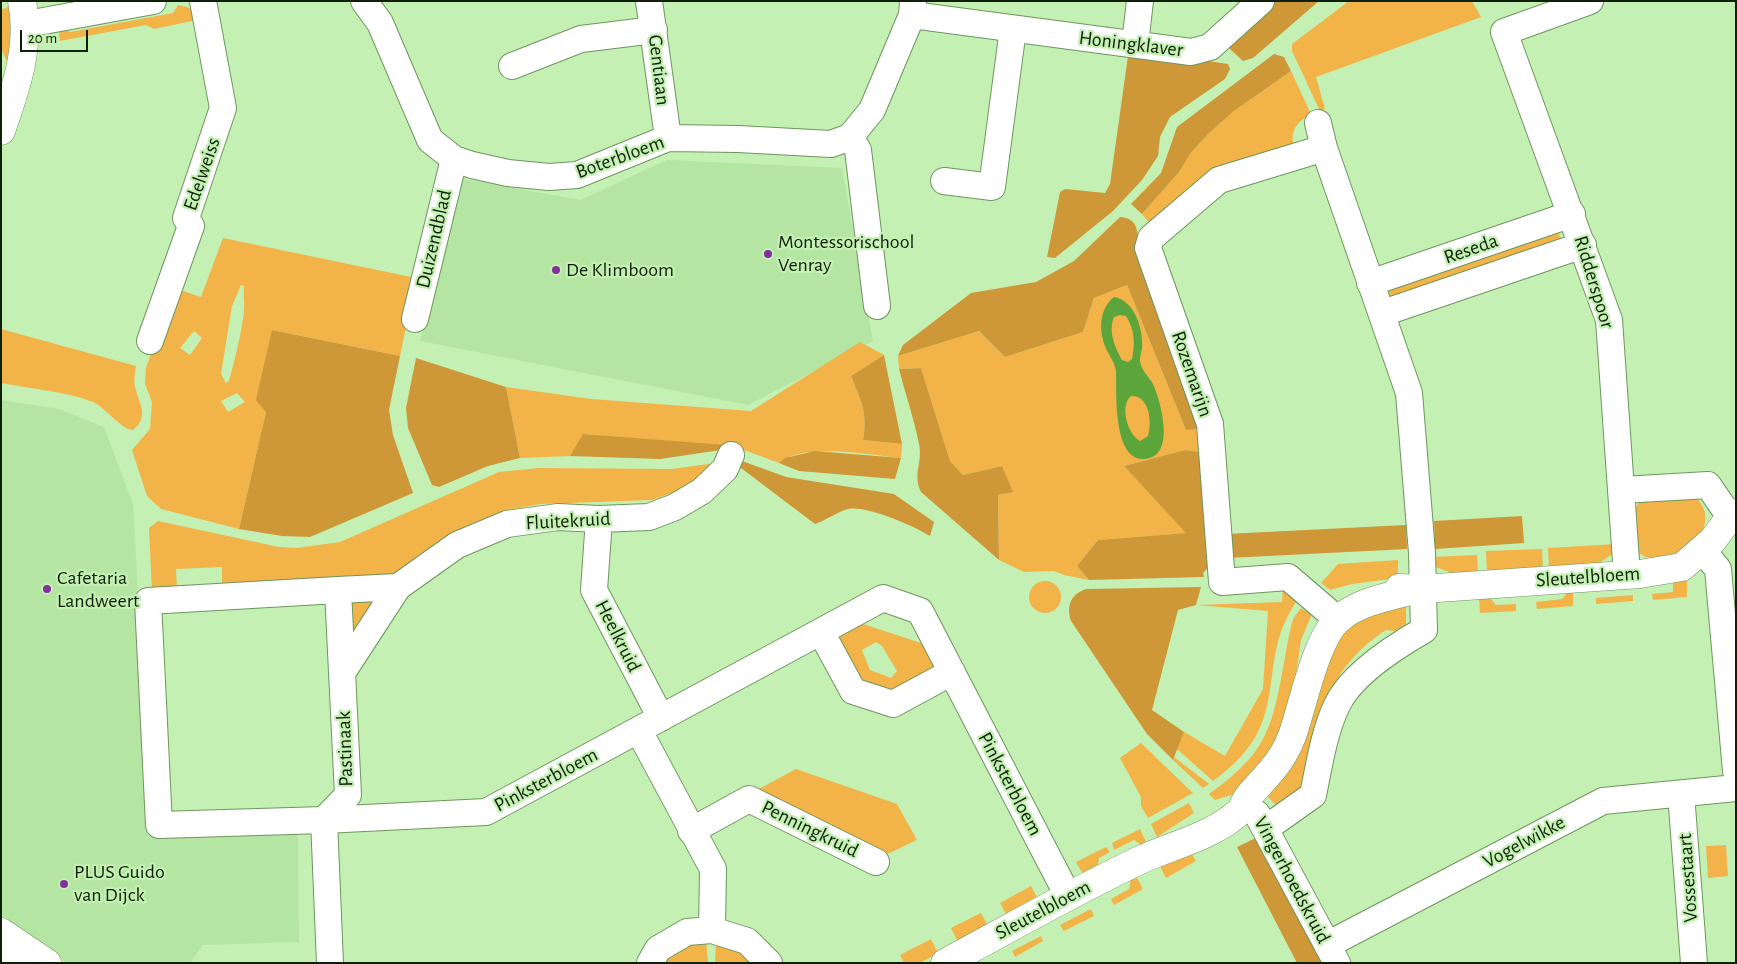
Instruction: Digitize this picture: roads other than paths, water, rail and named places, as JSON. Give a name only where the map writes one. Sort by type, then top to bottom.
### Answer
[{"type":"street","name":"Edelweiss","points":[[150,341],[191,226],[186,218],[224,108],[204,1]]},
{"type":"street","name":"Gentiaan","points":[[649,1],[668,138]]},
{"type":"street","points":[[1135,44],[1140,1]]},
{"type":"street","name":"Honingklaver","points":[[912,8],[1013,29],[1191,52],[1210,47],[1261,1]]},
{"type":"street","name":"Ridderspoor","points":[[1590,1],[1504,32],[1584,245],[1609,320],[1627,575]]},
{"type":"street","points":[[1,130],[18,81],[25,12],[149,2]]},
{"type":"street","name":"Boterbloem","points":[[369,2],[380,23],[430,140],[454,159],[508,173],[549,177],[577,175],[668,138],[738,139],[831,144],[850,137]]},
{"type":"street","points":[[877,306],[858,150],[850,137],[872,110],[912,8]]},
{"type":"street","points":[[944,180],[992,187],[1013,29]]},
{"type":"street","points":[[512,66],[580,39],[654,30]]},
{"type":"street","points":[[1265,829],[1313,795],[1322,753],[1337,704],[1357,679],[1380,657],[1424,630],[1409,394],[1383,313],[1370,283],[1324,148],[1318,123]]},
{"type":"street","name":"Rozemarijn","points":[[1324,148],[1219,180],[1151,238],[1148,248],[1210,424],[1222,582],[1288,578],[1333,615]]},
{"type":"street","name":"Duizendblad","points":[[414,319],[454,159]]},
{"type":"street","name":"Reseda","points":[[1370,283],[1572,214]]},
{"type":"street","name":"Reseda","points":[[1383,313],[1584,245]]},
{"type":"street","name":"Fluitekruid","points":[[342,673],[398,586],[457,545],[507,524],[558,517],[599,519],[649,517],[675,507],[702,491],[724,469],[732,455]]},
{"type":"street","name":"Sleutelbloem","points":[[945,963],[1068,896],[1141,859],[1220,827],[1240,811],[1248,798],[1279,762],[1291,738],[1308,683],[1306,669],[1311,635],[1316,623],[1333,615],[1352,594],[1382,588],[1420,589],[1627,575],[1682,567],[1703,551],[1733,515],[1708,484],[1622,490]]},
{"type":"street","name":"Heelkruid","points":[[599,519],[594,590],[650,725],[691,831],[713,869],[712,930]]},
{"type":"street","points":[[1703,551],[1718,569],[1736,771]]},
{"type":"street","points":[[330,963],[324,820],[160,826],[148,598],[398,586]]},
{"type":"street","name":"Pastinaak","points":[[324,820],[348,795],[338,590]]},
{"type":"street","name":"Pinksterbloem","points":[[324,820],[486,812],[883,598],[920,612],[1068,896]]},
{"type":"street","points":[[822,632],[853,691],[893,704],[952,672]]},
{"type":"street","name":"Vogelwikke","points":[[1332,954],[1603,801],[1736,788]]},
{"type":"street","name":"Vossestaart","points":[[1681,794],[1694,963]]},
{"type":"street","name":"Vingerhoedskruid","points":[[1248,798],[1332,954]]},
{"type":"street","name":"Penningkruid","points":[[691,831],[749,799],[876,862]]},
{"type":"street","points":[[650,963],[658,949],[687,932],[712,930],[747,941],[769,963]]},
{"type":"street","points":[[1,932],[47,963]]},
{"type":"street","points":[[1,959],[7,963]]},
{"type":"place","name":"Montessorischool Venray","points":[[768,254]]},
{"type":"place","name":"De Klimboom","points":[[556,270]]},
{"type":"place","name":"Cafetaria Landweert","points":[[47,589]]},
{"type":"place","name":"PLUS Guido van Dijck","points":[[64,884]]}]
